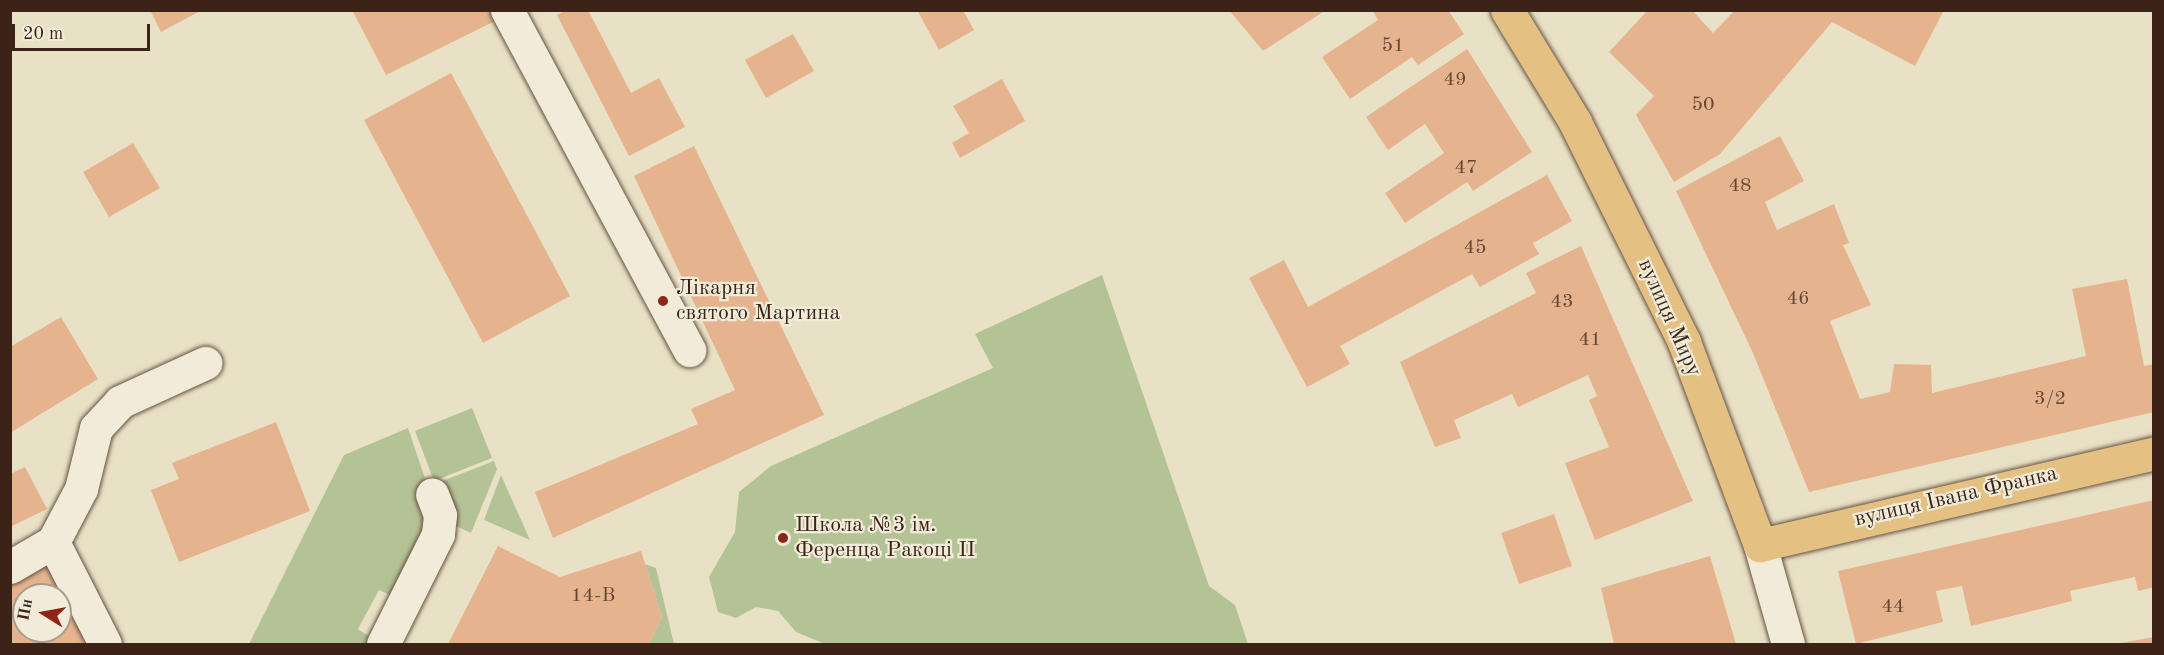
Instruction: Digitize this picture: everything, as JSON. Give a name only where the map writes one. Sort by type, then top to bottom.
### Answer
[{"type":"main road","name":"вулиця Миру","points":[[1507,10],[1575,122],[1684,342],[1760,545]]},
{"type":"main road","name":"вулиця Івана Франка","points":[[1760,545],[2154,453]]},
{"type":"street","points":[[507,10],[689,351]]},
{"type":"street","points":[[10,567],[53,542],[81,489],[96,428],[120,402],[205,363]]},
{"type":"street","points":[[384,645],[438,534],[440,515],[432,494]]},
{"type":"street","points":[[53,542],[105,645]]},
{"type":"street","name":"вулиця Миру","points":[[1760,545],[1788,645]]},
{"type":"green space","points":[[1102,275],[1209,586],[1235,605],[1248,644],[825,644],[796,632],[778,611],[756,607],[736,618],[718,612],[709,577],[735,532],[739,492],[771,466],[993,368],[975,334]]},
{"type":"green space","points":[[472,408],[492,458],[434,481],[415,431]]},
{"type":"green space","points":[[408,428],[437,514],[401,600],[379,590],[358,629],[380,644],[249,644],[344,455]]},
{"type":"green space","points":[[494,461],[497,469],[471,533],[452,524],[435,484]]},
{"type":"green space","points":[[501,475],[530,540],[484,520]]},
{"type":"green space","points":[[645,564],[656,568],[674,644],[649,644],[662,617]]},
{"type":"building","points":[[150,10],[202,10],[161,32]]},
{"type":"building","points":[[352,10],[492,10],[497,20],[386,75]]},
{"type":"building","points":[[566,10],[588,10],[631,93],[659,78],[685,127],[629,156],[557,15]]},
{"type":"building","points":[[917,10],[963,10],[974,30],[939,50]]},
{"type":"building","points":[[1229,10],[1326,10],[1263,51]]},
{"type":"building","points":[[1372,10],[1448,10],[1464,34],[1418,65],[1412,57],[1350,99],[1322,57],[1378,20]]},
{"type":"building","points":[[1648,10],[1692,10],[1713,33],[1735,10],[1944,10],[1915,66],[1832,22],[1720,154],[1674,182],[1636,115],[1654,96],[1609,52]]},
{"type":"building","points":[[793,34],[814,71],[766,98],[745,60]]},
{"type":"building","points":[[1467,49],[1532,152],[1473,191],[1467,182],[1405,223],[1385,193],[1444,153],[1425,124],[1388,150],[1366,117]]},
{"type":"building","points":[[451,73],[570,296],[483,343],[364,120]]},
{"type":"building","points":[[1002,79],[1025,121],[960,158],[952,143],[969,133],[953,106]]},
{"type":"building","points":[[1780,136],[1804,181],[1765,202],[1777,230],[1834,204],[1849,243],[1843,245],[1871,305],[1830,321],[1860,399],[1890,392],[1894,364],[1931,365],[1932,393],[2086,356],[2072,289],[2127,279],[2144,366],[2154,364],[2154,412],[1809,492],[1753,353],[1676,191]]},
{"type":"building","points":[[133,143],[160,188],[109,217],[83,172]]},
{"type":"building","points":[[694,146],[824,415],[553,538],[535,492],[698,424],[691,409],[735,390],[634,176]]},
{"type":"building","points":[[1547,175],[1572,221],[1533,243],[1539,254],[1480,287],[1472,274],[1340,346],[1350,364],[1307,387],[1249,278],[1284,260],[1308,307]]},
{"type":"building","points":[[1581,246],[1693,501],[1595,540],[1565,463],[1609,447],[1589,400],[1597,396],[1588,375],[1518,407],[1512,394],[1454,420],[1461,438],[1435,447],[1400,362],[1536,293],[1526,273]]},
{"type":"building","points":[[61,317],[98,379],[10,433],[10,347]]},
{"type":"building","points":[[276,422],[310,511],[179,562],[151,490],[179,479],[172,463]]},
{"type":"building","points":[[25,467],[47,509],[10,527],[10,474]]},
{"type":"building","points":[[2154,500],[2154,587],[2138,591],[2135,577],[2070,591],[2072,601],[1971,626],[1962,586],[1936,591],[1943,622],[1856,644],[1838,571]]},
{"type":"building","points":[[1554,514],[1572,566],[1519,584],[1501,533]]},
{"type":"building","points":[[498,546],[560,577],[641,551],[662,617],[649,644],[448,644]]},
{"type":"building","points":[[1710,556],[1736,644],[1614,644],[1601,588]]},
{"type":"building","points":[[46,561],[57,583],[12,583],[12,643],[72,643],[72,611],[89,644],[10,644],[10,579]]},
{"type":"building","points":[[2154,637],[2154,644],[2120,644],[2120,643]]},
{"type":"place","name":"Лікарня святого Мартина","points":[[663,301]]},
{"type":"place","name":"Школа №3 ім. Ференца Ракоці II","points":[[783,538]]}]
